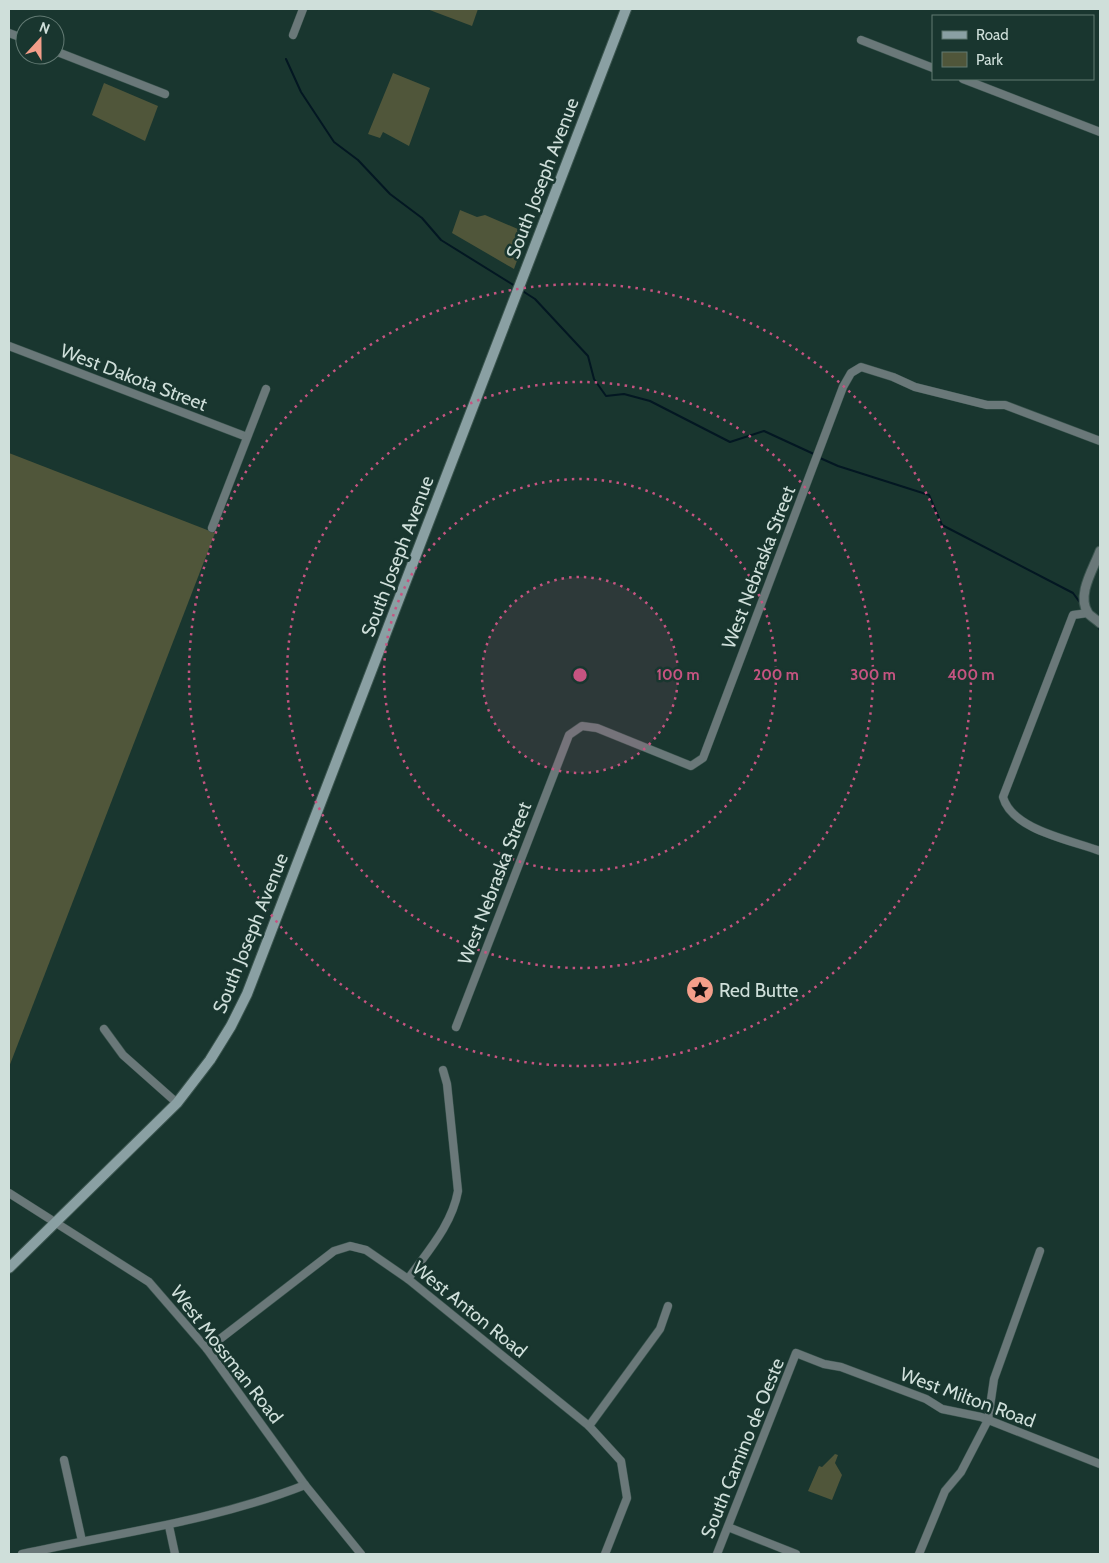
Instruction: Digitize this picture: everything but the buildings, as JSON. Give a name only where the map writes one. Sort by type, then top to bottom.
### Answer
[{"type":"main road","name":"South Joseph Avenue","points":[[9,1268],[177,1103],[214,1054],[231,1026],[251,986],[626,9]]},
{"type":"street","points":[[293,35],[303,9]]},
{"type":"street","points":[[861,40],[932,68]]},
{"type":"street","points":[[65,55],[165,94]]},
{"type":"street","points":[[966,80],[1100,132]]},
{"type":"street","name":"West Dakota Street","points":[[9,346],[247,437]]},
{"type":"street","name":"West Nebraska Street","points":[[456,1027],[569,735],[582,726],[597,728],[691,766],[703,758],[843,387],[851,373],[861,367],[893,377],[915,387],[987,405],[1005,404],[1100,441]]},
{"type":"street","points":[[212,528],[266,389]]},
{"type":"street","points":[[1100,551],[1086,587],[1084,601],[1088,613],[1100,623]]},
{"type":"street","points":[[1088,613],[1073,615],[1003,797],[1006,807],[1022,823],[1100,851]]},
{"type":"street","points":[[104,1029],[123,1054],[177,1103]]},
{"type":"street","points":[[408,1279],[446,1226],[456,1205],[458,1191],[447,1084],[443,1070]]},
{"type":"street","name":"West Mossman Road","points":[[9,1193],[149,1282],[207,1349],[305,1485],[361,1554]]},
{"type":"street","name":"West Anton Road","points":[[207,1349],[334,1251],[350,1246],[366,1250],[408,1279],[589,1426],[621,1461],[627,1498],[605,1554]]},
{"type":"street","points":[[920,1554],[945,1491],[961,1472],[988,1420],[994,1379],[1040,1251]]},
{"type":"street","points":[[589,1426],[660,1329],[668,1306]]},
{"type":"street","name":"West Milton Road","points":[[796,1353],[824,1364],[841,1366],[926,1400],[942,1409],[972,1414],[1100,1464]]},
{"type":"street","name":"South Camino de Oeste","points":[[717,1554],[796,1353]]},
{"type":"street","points":[[64,1460],[82,1541]]},
{"type":"street","points":[[22,1554],[82,1541],[170,1526],[260,1503],[305,1485]]},
{"type":"street","points":[[170,1526],[175,1554]]},
{"type":"street","points":[[728,1527],[796,1554]]},
{"type":"green space","points":[[427,9],[478,9],[472,26]]},
{"type":"green space","points":[[393,73],[430,88],[409,146],[383,132],[380,138],[368,134]]},
{"type":"green space","points":[[104,83],[158,106],[145,141],[92,115]]},
{"type":"green space","points":[[460,210],[477,217],[485,215],[527,233],[514,269],[452,233]]},
{"type":"green space","points":[[9,453],[215,533],[9,1067]]},
{"type":"green space","points":[[835,1454],[838,1455],[835,1463],[842,1475],[832,1500],[808,1491],[819,1466],[822,1467]]},
{"type":"waterway","points":[[286,59],[301,92],[334,142],[358,160],[390,194],[422,218],[441,240],[515,286]]},
{"type":"waterway","points":[[521,290],[535,299],[588,356],[594,379],[606,396],[624,394],[650,401],[730,442],[764,431],[816,455]]},
{"type":"waterway","points":[[820,458],[838,466],[929,495],[942,525],[1073,593],[1081,604]]},
{"type":"waterway","points":[[1096,624],[1100,630]]},
{"type":"place","name":"Red Butte","points":[[700,990]]}]
